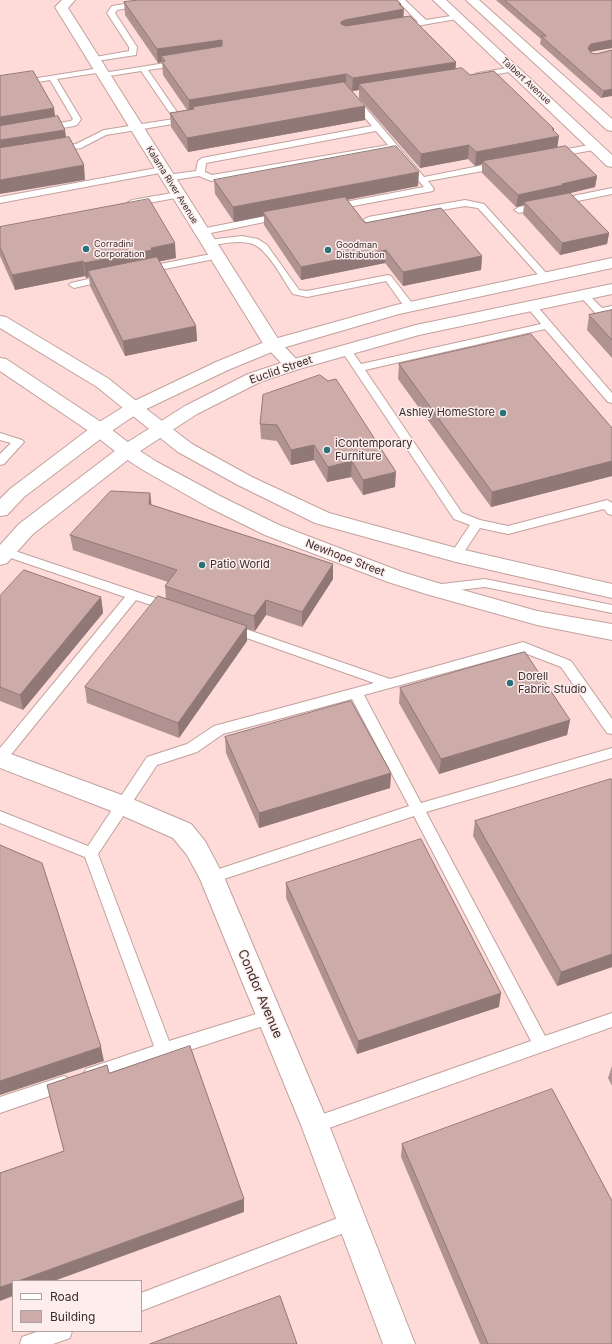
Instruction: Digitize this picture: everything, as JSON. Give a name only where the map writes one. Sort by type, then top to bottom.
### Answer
[{"type":"main road","name":"Talbert Avenue","points":[[439,0],[612,163]]},
{"type":"main road","points":[[472,0],[612,127]]},
{"type":"main road","name":"Kalama River Avenue","points":[[67,1],[61,7],[98,68],[273,345],[293,365]]},
{"type":"main road","points":[[0,510],[17,493],[100,430],[134,408],[222,366],[273,345],[326,329],[410,307],[612,263]]},
{"type":"main road","name":"Euclid Street","points":[[3,555],[26,529],[127,451],[160,428],[191,410],[254,378],[293,365],[416,330],[532,307],[612,289]]},
{"type":"main road","points":[[0,321],[103,383],[185,448],[245,481],[322,518],[456,555],[612,591]]},
{"type":"main road","name":"Newhope Street","points":[[0,363],[100,430],[127,451],[150,466],[215,502],[272,530],[396,577],[434,589],[537,618],[612,632]]},
{"type":"main road","name":"Condor Avenue","points":[[0,758],[122,804],[182,831],[196,848],[212,877],[315,1125],[399,1344]]},
{"type":"lane","points":[[0,86],[52,78],[98,68],[133,53],[133,47],[111,13],[115,8],[164,0]]},
{"type":"lane","points":[[401,0],[424,23]]},
{"type":"lane","points":[[392,28],[457,17]]},
{"type":"lane","points":[[98,68],[143,69],[188,61]]},
{"type":"lane","points":[[143,69],[180,120]]},
{"type":"lane","points":[[467,77],[513,69]]},
{"type":"lane","points":[[36,130],[74,123],[77,119],[52,78]]},
{"type":"lane","points":[[323,209],[430,189],[350,96],[360,94]]},
{"type":"lane","points":[[47,151],[78,146],[104,133],[195,118]]},
{"type":"lane","points":[[200,173],[202,161],[377,128]]},
{"type":"lane","points":[[0,200],[165,174],[200,173],[211,178],[393,147]]},
{"type":"lane","points":[[550,156],[595,147]]},
{"type":"lane","points":[[422,180],[512,163]]},
{"type":"lane","points":[[519,210],[612,191]]},
{"type":"lane","points":[[120,205],[178,195]]},
{"type":"lane","points":[[368,220],[465,203],[481,206],[545,277]]},
{"type":"lane","points":[[136,272],[292,214]]},
{"type":"lane","points":[[208,244],[236,239],[251,240],[262,244],[296,292],[306,294],[388,278],[410,307]]},
{"type":"lane","points":[[74,285],[113,277]]},
{"type":"lane","points":[[584,295],[600,312],[612,309]]},
{"type":"lane","points":[[532,307],[612,400]]},
{"type":"lane","points":[[359,368],[549,325]]},
{"type":"lane","points":[[346,350],[458,516],[477,523],[508,530],[610,506]]},
{"type":"lane","points":[[0,436],[18,442],[0,461]]},
{"type":"lane","points":[[456,555],[477,523]]},
{"type":"lane","points":[[3,555],[133,594],[177,610]]},
{"type":"lane","points":[[434,589],[485,583],[612,609]]},
{"type":"lane","points":[[0,758],[133,594]]},
{"type":"lane","points":[[221,625],[391,684]]},
{"type":"lane","points":[[91,852],[152,761],[192,748],[219,730],[523,647],[566,664],[612,729]]},
{"type":"lane","points":[[356,693],[541,1044]]},
{"type":"lane","points":[[212,877],[418,809],[612,753]]},
{"type":"lane","points":[[0,817],[91,852],[164,1050]]},
{"type":"lane","points":[[0,1105],[269,1016]]},
{"type":"lane","points":[[315,1125],[612,1020]]},
{"type":"lane","points":[[142,1302],[352,1222]]},
{"type":"lane","points":[[29,1344],[60,1332]]},
{"type":"building","points":[[139,0],[397,0],[404,9],[345,20],[341,22],[341,24],[346,26],[410,16],[456,62],[353,78],[346,74],[189,100],[162,62],[165,61],[161,56],[222,46],[222,40],[157,49],[124,2]]},
{"type":"building","points":[[505,0],[612,0],[612,40],[591,44],[588,48],[591,53],[596,54],[612,50],[612,89],[603,91],[541,36],[546,36]]},
{"type":"building","points":[[462,68],[470,75],[494,71],[554,129],[552,129],[559,136],[476,152],[469,145],[421,154],[359,84]]},
{"type":"building","points":[[33,71],[54,108],[0,117],[0,76]]},
{"type":"building","points":[[344,82],[365,106],[187,138],[170,113],[194,109],[193,107]]},
{"type":"building","points":[[58,116],[65,130],[0,140],[0,126]]},
{"type":"building","points":[[69,137],[84,165],[0,180],[0,148]]},
{"type":"building","points":[[396,146],[419,172],[233,207],[214,180]]},
{"type":"building","points":[[566,146],[597,176],[518,195],[483,161]]},
{"type":"building","points":[[570,193],[609,233],[562,243],[524,202]]},
{"type":"building","points":[[345,197],[365,223],[441,208],[482,256],[403,272],[386,250],[301,267],[263,212]]},
{"type":"building","name":"Corradini Corporation","points":[[149,199],[175,243],[151,248],[152,250],[84,263],[83,261],[12,275],[0,247],[0,227]]},
{"type":"building","points":[[157,257],[196,326],[123,341],[88,271]]},
{"type":"building","points":[[612,310],[612,340],[589,315]]},
{"type":"building","name":"Ashley HomeStore","points":[[531,334],[612,428],[612,461],[492,492],[399,364]]},
{"type":"building","name":"iContemporary Furniture","points":[[320,375],[328,381],[336,379],[396,472],[363,480],[352,461],[328,467],[314,445],[291,450],[277,425],[260,424],[263,395]]},
{"type":"building","name":"Patio World","points":[[111,491],[150,493],[149,504],[333,564],[302,612],[266,600],[254,616],[165,586],[177,570],[70,535]]},
{"type":"building","points":[[24,570],[101,597],[20,695],[0,687],[0,596]]},
{"type":"building","points":[[158,596],[247,626],[178,723],[85,687]]},
{"type":"building","points":[[525,652],[570,720],[441,759],[400,688]]},
{"type":"building","points":[[351,701],[391,773],[259,813],[225,737]]},
{"type":"building","points":[[611,779],[612,954],[561,972],[475,821]]},
{"type":"building","points":[[421,839],[501,993],[358,1041],[286,883]]},
{"type":"building","points":[[0,845],[42,863],[101,1047],[0,1081]]},
{"type":"building","points":[[190,1046],[244,1199],[21,1280],[12,1280],[12,1283],[0,1287],[0,1173],[64,1151],[47,1085],[107,1065],[109,1073]]},
{"type":"building","points":[[552,1089],[612,1201],[612,1344],[488,1344],[402,1144]]},
{"type":"building","points":[[280,1296],[297,1344],[150,1344]]},
{"type":"place","name":"Corradini Corporation","points":[[86,249]]},
{"type":"place","name":"Goodman Distribution","points":[[328,250]]},
{"type":"place","name":"Ashley HomeStore","points":[[503,413]]},
{"type":"place","name":"iContemporary Furniture","points":[[327,450]]},
{"type":"place","name":"Patio World","points":[[202,565]]},
{"type":"place","name":"Dorell Fabric Studio","points":[[510,683]]}]
